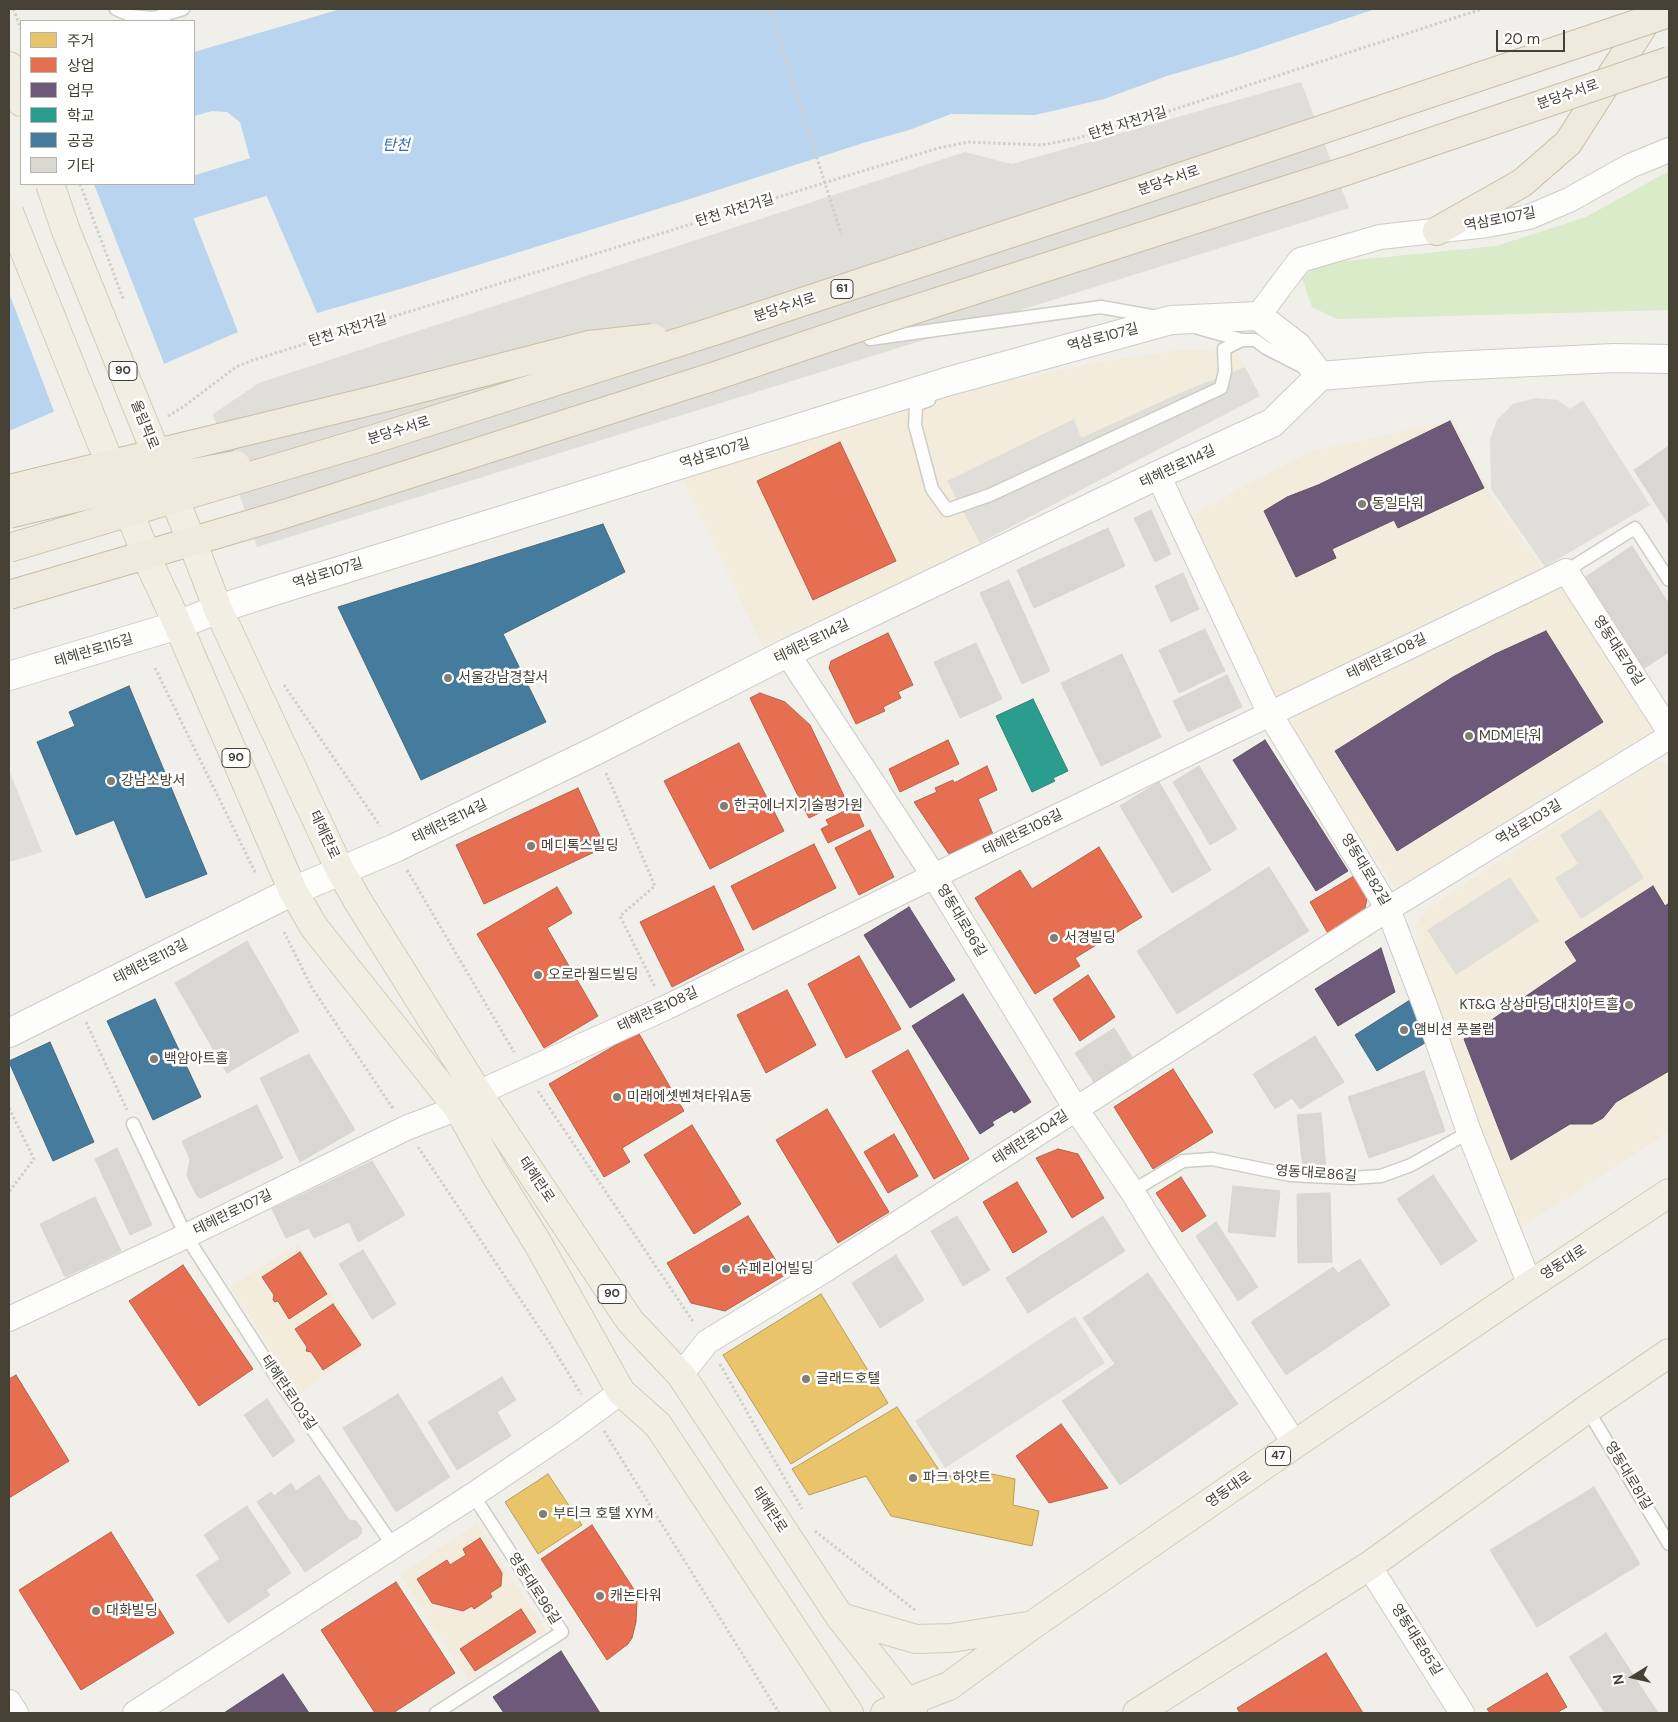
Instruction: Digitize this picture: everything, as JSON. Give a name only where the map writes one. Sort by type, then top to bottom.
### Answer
[{"type":"highway","points":[[1437,231],[1522,183],[1568,143],[1654,9]]},
{"type":"highway","name":"분당수서로","points":[[9,548],[371,440],[711,332],[1669,13]]},
{"type":"highway","name":"분당수서로","points":[[9,595],[275,517],[715,376],[872,323],[1349,170],[1669,61]]},
{"type":"highway","points":[[9,489],[370,401],[589,345],[711,332]]},
{"type":"highway","points":[[9,514],[139,482],[371,440]]},
{"type":"main road","points":[[9,66],[20,99]]},
{"type":"main road","name":"올림픽로","points":[[50,185],[66,230],[218,609]]},
{"type":"main road","name":"90","points":[[9,212],[152,570],[178,625]]},
{"type":"main road","name":"테헤란로","points":[[218,609],[340,870],[468,1100],[496,1174],[622,1392],[658,1425],[849,1713]]},
{"type":"main road","name":"테헤란로","points":[[178,625],[293,891],[314,928],[468,1100],[630,1321],[681,1375],[902,1709]]},
{"type":"main road","name":"영동대로","points":[[902,1709],[949,1686],[1031,1626],[1295,1444],[1669,1193]]},
{"type":"main road","points":[[1137,1713],[1369,1566],[1669,1352]]},
{"type":"main road","points":[[840,1617],[916,1639],[951,1638],[1031,1626]]},
{"type":"street","name":"역삼로107길","points":[[178,625],[218,609],[974,374],[1171,320],[1258,316],[1300,260],[1380,237],[1487,225],[1529,217],[1569,200],[1630,166],[1669,150]]},
{"type":"street","points":[[1258,316],[1298,346],[1320,376],[1439,366],[1614,358],[1669,359]]},
{"type":"street","name":"테헤란로114길","points":[[293,891],[395,848],[597,750],[787,653],[1158,475],[1272,424],[1320,376]]},
{"type":"street","name":"영동대로82길","points":[[1158,475],[1270,714],[1388,909],[1426,1008],[1469,1132],[1530,1285]]},
{"type":"street","name":"테헤란로108길","points":[[468,1100],[525,1071],[665,1008],[1566,571]]},
{"type":"street","name":"영동대로76길","points":[[1566,571],[1669,731]]},
{"type":"street","name":"테헤란로115길","points":[[9,676],[178,625]]},
{"type":"street","name":"영동대로86길","points":[[787,653],[934,876],[1076,1109],[1132,1191],[1295,1444]]},
{"type":"street","name":"역삼로103길","points":[[1388,909],[1669,737]]},
{"type":"street","name":"테헤란로113길","points":[[9,1032],[293,891]]},
{"type":"street","name":"테헤란로104길","points":[[681,1375],[707,1342],[825,1270],[1388,909]]},
{"type":"street","name":"테헤란로107길","points":[[9,1319],[468,1100]]},
{"type":"street","points":[[135,1713],[473,1495],[622,1392]]},
{"type":"street","name":"영동대로85길","points":[[1369,1566],[1462,1713]]},
{"type":"street","points":[[9,1702],[16,1713]]},
{"type":"lane","points":[[116,9],[132,16],[154,18],[183,9]]},
{"type":"lane","points":[[870,339],[1102,307],[1171,320],[1242,340],[1256,340],[1266,348],[1320,376]]},
{"type":"lane","points":[[974,374],[951,391],[916,405],[915,425],[932,489],[946,510],[990,495],[1222,388],[1225,371],[1224,349],[1242,340]]},
{"type":"lane","points":[[1566,571],[1635,528],[1669,580]]},
{"type":"lane","name":"테헤란로103길","points":[[133,1124],[186,1236],[276,1376],[394,1547]]},
{"type":"lane","name":"영동대로86길","points":[[1132,1191],[1183,1161],[1212,1159],[1290,1175],[1352,1178],[1381,1176],[1412,1165],[1469,1132]]},
{"type":"lane","name":"영동대로81길","points":[[1587,1409],[1669,1544]]},
{"type":"lane","name":"영동대로96길","points":[[436,1713],[562,1632],[473,1495]]},
{"type":"path","points":[[14,9],[20,26]]},
{"type":"path","points":[[770,9],[841,234]]},
{"type":"path","name":"탄천 자전거길","points":[[167,416],[183,407],[236,368],[253,360],[939,148],[968,142],[1042,145],[1078,138],[1166,112],[1482,9]]},
{"type":"path","points":[[155,668],[256,874]]},
{"type":"path","points":[[283,684],[395,848],[525,1071],[707,1342],[803,1512]]},
{"type":"path","points":[[597,750],[655,886],[620,916],[665,1008]]},
{"type":"path","points":[[284,932],[312,988],[551,1345],[779,1713]]},
{"type":"path","points":[[76,1000],[133,1124]]},
{"type":"path","points":[[9,1108],[34,1159],[9,1192]]},
{"type":"path","points":[[813,1529],[916,1612],[916,1639]]},
{"type":"shaded area","points":[[1301,82],[1349,208],[257,547],[213,414],[259,383],[965,152],[1012,164]]},
{"type":"shaded area","points":[[1185,349],[1238,353],[1260,396],[952,558],[763,646],[679,472],[937,397],[1093,363]]},
{"type":"shaded area","points":[[1245,367],[1260,396],[980,543],[947,481],[1074,419],[1081,438],[1187,390]]},
{"type":"shaded area","points":[[1536,398],[1558,400],[1570,409],[1583,400],[1650,505],[1545,567],[1491,489],[1490,439],[1497,420],[1513,404]]},
{"type":"shaded area","points":[[1453,420],[1489,491],[1544,571],[1287,698],[1273,692],[1191,515],[1309,452]]},
{"type":"shaded area","points":[[1552,586],[1576,598],[1654,720],[1650,738],[1398,892],[1292,731],[1294,714]]},
{"type":"shaded area","points":[[1655,761],[1669,764],[1669,1132],[1517,1230],[1417,953],[1416,926],[1426,909]]},
{"type":"shaded area","points":[[9,770],[42,852],[9,862]]},
{"type":"shaded area","points":[[1601,809],[1644,878],[1581,919],[1555,878],[1578,864],[1560,835]]},
{"type":"shaded area","points":[[1510,877],[1539,921],[1456,975],[1427,930]]},
{"type":"shaded area","points":[[298,1244],[366,1346],[299,1393],[230,1287]]},
{"type":"shaded area","points":[[1075,1316],[1105,1363],[945,1468],[915,1421]]},
{"type":"shaded area","points":[[477,1524],[546,1631],[469,1681],[400,1574]]},
{"type":"green space","points":[[1669,171],[1669,310],[1337,319],[1312,307],[1302,278],[1316,264],[1496,246],[1586,217]]},
{"type":"water","name":"탄천","points":[[341,9],[1375,9],[1238,55],[1167,76],[1104,99],[1035,115],[951,114],[909,130],[696,197],[317,313],[249,155],[240,122],[227,112],[212,111],[195,116],[195,52]]},
{"type":"water","points":[[9,106],[20,185],[180,185],[238,332],[9,431]]},
{"type":"pier","points":[[20,100],[20,185],[94,185],[165,366],[55,414],[9,293],[9,103]]},
{"type":"building: 주거","name":"글래드호텔","points":[[821,1294],[888,1403],[791,1464],[723,1355]]},
{"type":"building: 주거","name":"파크 하얏트","points":[[897,1407],[939,1470],[937,1473],[981,1483],[983,1472],[1015,1479],[1013,1505],[1039,1511],[1032,1546],[891,1516],[866,1476],[809,1495],[792,1469]]},
{"type":"building: 주거","name":"부티크 호텔 XYM","points":[[548,1474],[582,1525],[538,1554],[505,1502]]},
{"type":"building: 상업","points":[[840,442],[896,561],[813,600],[757,481]]},
{"type":"building: 상업","points":[[888,633],[913,685],[898,692],[901,698],[883,707],[885,711],[856,724],[829,668],[831,661]]},
{"type":"building: 상업","points":[[760,693],[785,702],[810,725],[846,800],[809,818],[750,698]]},
{"type":"building: 상업","points":[[948,740],[959,764],[900,792],[889,769]]},
{"type":"building: 상업","name":"한국에너지기술평가원","points":[[739,743],[784,831],[710,869],[664,781]]},
{"type":"building: 상업","points":[[987,766],[997,790],[978,799],[993,834],[949,854],[914,802],[937,792],[935,788],[953,780],[954,783]]},
{"type":"building: 상업","name":"메디톡스빌딩","points":[[578,788],[605,847],[484,904],[456,845]]},
{"type":"building: 상업","points":[[855,806],[864,826],[828,843],[821,829],[829,825],[826,820]]},
{"type":"building: 상업","points":[[870,830],[894,877],[859,895],[835,848]]},
{"type":"building: 상업","points":[[814,844],[836,888],[753,930],[731,886]]},
{"type":"building: 상업","name":"서경빌딩","points":[[1099,847],[1142,917],[1075,958],[1080,966],[1035,994],[975,898],[1020,870],[1032,889]]},
{"type":"building: 상업","points":[[1354,876],[1367,899],[1363,917],[1330,937],[1310,902]]},
{"type":"building: 상업","points":[[714,886],[744,950],[672,987],[640,922]]},
{"type":"building: 상업","name":"오로라월드빌딩","points":[[557,887],[572,913],[547,928],[598,1016],[544,1048],[477,934]]},
{"type":"building: 상업","points":[[859,956],[901,1029],[846,1058],[808,984]]},
{"type":"building: 상업","points":[[1088,975],[1115,1017],[1080,1041],[1053,999]]},
{"type":"building: 상업","points":[[787,990],[816,1045],[766,1073],[737,1015]]},
{"type":"building: 상업","name":"미래에셋벤쳐타워A동","points":[[638,1032],[684,1111],[622,1148],[630,1162],[604,1177],[549,1084]]},
{"type":"building: 상업","points":[[908,1050],[969,1159],[934,1179],[872,1071]]},
{"type":"building: 상업","points":[[1173,1069],[1213,1132],[1153,1169],[1114,1107]]},
{"type":"building: 상업","points":[[827,1109],[889,1212],[838,1243],[776,1140]]},
{"type":"building: 상업","points":[[692,1125],[741,1204],[694,1234],[644,1155]]},
{"type":"building: 상업","points":[[894,1134],[918,1176],[888,1193],[864,1152]]},
{"type":"building: 상업","points":[[1058,1149],[1078,1154],[1104,1198],[1072,1218],[1036,1158]]},
{"type":"building: 상업","points":[[1181,1177],[1206,1216],[1182,1232],[1156,1193]]},
{"type":"building: 상업","points":[[1017,1182],[1047,1232],[1013,1253],[983,1202]]},
{"type":"building: 상업","name":"슈페리어빌딩","points":[[748,1216],[785,1275],[725,1311],[691,1303],[667,1263]]},
{"type":"building: 상업","points":[[300,1252],[327,1294],[289,1319],[278,1301],[275,1302],[273,1300],[274,1295],[262,1277]]},
{"type":"building: 상업","points":[[183,1265],[253,1369],[199,1406],[129,1301]]},
{"type":"building: 상업","points":[[333,1304],[361,1345],[323,1370],[311,1352],[306,1351],[307,1347],[295,1329]]},
{"type":"building: 상업","points":[[16,1375],[69,1461],[9,1498],[9,1379]]},
{"type":"building: 상업","points":[[1061,1424],[1108,1488],[1049,1503],[1016,1456]]},
{"type":"building: 상업","name":"캐논타워","points":[[592,1525],[635,1591],[637,1601],[636,1622],[632,1638],[628,1644],[607,1660],[541,1559]]},
{"type":"building: 상업","name":"대화빌딩","points":[[111,1532],[174,1633],[81,1690],[19,1590]]},
{"type":"building: 상업","points":[[480,1538],[502,1573],[501,1586],[490,1593],[492,1597],[474,1609],[472,1606],[463,1611],[432,1603],[417,1579],[447,1560],[450,1565],[466,1555],[463,1549]]},
{"type":"building: 상업","points":[[396,1582],[455,1673],[393,1713],[375,1713],[321,1630]]},
{"type":"building: 상업","points":[[521,1609],[536,1632],[475,1671],[460,1649]]},
{"type":"building: 상업","points":[[1326,1653],[1363,1713],[1240,1713],[1237,1708]]},
{"type":"building: 상업","points":[[1547,1673],[1567,1707],[1556,1713],[1490,1713],[1487,1709]]},
{"type":"building: 업무","name":"동일타워","points":[[1450,421],[1484,488],[1398,528],[1394,520],[1332,549],[1336,558],[1296,577],[1264,511],[1287,497],[1318,485]]},
{"type":"building: 업무","name":"MDM 타워","points":[[1546,631],[1603,722],[1397,851],[1335,751],[1453,677],[1495,654]]},
{"type":"building: 업무","points":[[1265,740],[1348,871],[1316,891],[1233,760]]},
{"type":"building: 업무","points":[[1653,886],[1665,906],[1669,903],[1669,1071],[1616,1102],[1603,1118],[1592,1124],[1570,1124],[1511,1160],[1464,1039],[1577,961],[1565,942]]},
{"type":"building: 업무","points":[[909,907],[955,980],[910,1008],[864,935]]},
{"type":"building: 업무","points":[[1381,948],[1395,992],[1338,1026],[1315,989]]},
{"type":"building: 업무","points":[[963,994],[1031,1102],[1014,1113],[1012,1110],[992,1122],[994,1125],[980,1134],[912,1026]]},
{"type":"building: 업무","points":[[561,1651],[600,1713],[504,1713],[493,1697]]},
{"type":"building: 업무","points":[[283,1674],[309,1713],[224,1713],[248,1697]]},
{"type":"building: 학교","points":[[1033,699],[1068,771],[1053,778],[1055,781],[1032,792],[996,716]]},
{"type":"building: 공공","name":"서울강남경찰서","points":[[603,524],[625,572],[503,634],[546,722],[421,780],[338,607]]},
{"type":"building: 공공","name":"강남소방서","points":[[129,686],[207,874],[146,898],[114,820],[76,835],[37,742],[75,726],[69,712]]},
{"type":"building: 공공","name":"백암아트홀","points":[[155,999],[201,1097],[153,1120],[107,1021]]},
{"type":"building: 공공","points":[[1410,1000],[1425,1043],[1377,1071],[1355,1035]]},
{"type":"building: 공공","points":[[50,1042],[94,1142],[53,1161],[9,1062]]},
{"type":"building: 기타","points":[[1669,446],[1669,525],[1634,470]]},
{"type":"building: 기타","points":[[1151,510],[1171,554],[1155,562],[1134,518]]},
{"type":"building: 기타","points":[[1108,528],[1125,566],[1034,608],[1017,570]]},
{"type":"building: 기타","points":[[1632,546],[1669,604],[1669,652],[1643,669],[1584,578]]},
{"type":"building: 기타","points":[[1183,573],[1199,609],[1171,622],[1155,586]]},
{"type":"building: 기타","points":[[1009,580],[1050,671],[1022,684],[980,593]]},
{"type":"building: 기타","points":[[1205,629],[1225,671],[1179,693],[1159,650]]},
{"type":"building: 기타","points":[[976,643],[1002,699],[960,718],[934,662]]},
{"type":"building: 기타","points":[[1122,654],[1161,737],[1101,766],[1061,683]]},
{"type":"building: 기타","points":[[1227,675],[1242,707],[1188,732],[1173,701]]},
{"type":"building: 기타","points":[[1199,766],[1237,829],[1210,845],[1173,782]]},
{"type":"building: 기타","points":[[1159,782],[1211,870],[1172,893],[1120,806]]},
{"type":"building: 기타","points":[[1269,867],[1309,931],[1177,1014],[1137,951]]},
{"type":"building: 기타","points":[[247,941],[299,1031],[227,1073],[175,983]]},
{"type":"building: 기타","points":[[1114,1028],[1132,1057],[1094,1082],[1075,1053]]},
{"type":"building: 기타","points":[[1315,1036],[1344,1082],[1300,1109],[1292,1098],[1275,1109],[1253,1074]]},
{"type":"building: 기타","points":[[309,1054],[355,1130],[300,1162],[260,1078]]},
{"type":"building: 기타","points":[[1424,1071],[1445,1131],[1369,1158],[1348,1097]]},
{"type":"building: 기타","points":[[257,1105],[283,1158],[201,1198],[197,1196],[187,1176],[190,1159],[182,1141]]},
{"type":"building: 기타","points":[[1321,1113],[1326,1169],[1303,1167],[1297,1115]]},
{"type":"building: 기타","points":[[117,1148],[152,1225],[130,1235],[95,1159]]},
{"type":"building: 기타","points":[[372,1161],[405,1215],[358,1242],[349,1222],[314,1238],[309,1228],[286,1238],[272,1209]]},
{"type":"building: 기타","points":[[1433,1175],[1477,1241],[1441,1265],[1397,1199]]},
{"type":"building: 기타","points":[[1233,1186],[1280,1191],[1275,1237],[1228,1232]]},
{"type":"building: 기타","points":[[1330,1193],[1332,1262],[1298,1263],[1297,1194]]},
{"type":"building: 기타","points":[[95,1197],[121,1251],[65,1277],[40,1224]]},
{"type":"building: 기타","points":[[957,1216],[990,1270],[963,1286],[931,1231]]},
{"type":"building: 기타","points":[[1103,1216],[1125,1251],[1028,1313],[1006,1278]]},
{"type":"building: 기타","points":[[1216,1222],[1258,1287],[1238,1301],[1196,1236]]},
{"type":"building: 기타","points":[[363,1250],[396,1304],[372,1319],[339,1264]]},
{"type":"building: 기타","points":[[896,1255],[924,1300],[880,1328],[852,1283]]},
{"type":"building: 기타","points":[[1360,1259],[1390,1305],[1286,1375],[1251,1322],[1333,1267],[1338,1273]]},
{"type":"building: 기타","points":[[1148,1273],[1238,1404],[1120,1485],[1062,1401],[1115,1364],[1083,1318]]},
{"type":"building: 기타","points":[[502,1377],[516,1400],[497,1412],[511,1436],[457,1470],[428,1422]]},
{"type":"building: 기타","points":[[398,1394],[450,1477],[396,1512],[343,1428]]},
{"type":"building: 기타","points":[[267,1399],[295,1441],[273,1457],[244,1415]]},
{"type":"building: 기타","points":[[319,1475],[349,1520],[356,1521],[362,1529],[361,1534],[357,1538],[305,1572],[257,1502],[271,1492],[274,1496],[291,1483],[296,1491]]},
{"type":"building: 기타","points":[[1594,1487],[1640,1564],[1537,1627],[1490,1550]]},
{"type":"building: 기타","points":[[247,1506],[291,1573],[266,1590],[270,1595],[228,1623],[196,1575],[220,1559],[204,1535]]},
{"type":"building: 기타","points":[[1606,1633],[1658,1713],[1605,1713],[1569,1657]]},
{"type":"waterway","name":"탄천","points":[[131,216],[314,160]]},
{"type":"place","name":"동일타워","points":[[1362,504]]},
{"type":"place","name":"서울강남경찰서","points":[[448,678]]},
{"type":"place","name":"MDM 타워","points":[[1469,736]]},
{"type":"place","name":"강남소방서","points":[[111,781]]},
{"type":"place","name":"한국에너지기술평가원","points":[[724,806]]},
{"type":"place","name":"메디톡스빌딩","points":[[531,846]]},
{"type":"place","name":"서경빌딩","points":[[1054,938]]},
{"type":"place","name":"오로라월드빌딩","points":[[538,975]]},
{"type":"place","name":"KT&G 상상마당 대치아트홀","points":[[1629,1005]]},
{"type":"place","name":"앰비션 풋볼랩","points":[[1404,1030]]},
{"type":"place","name":"백암아트홀","points":[[154,1059]]},
{"type":"place","name":"미래에셋벤쳐타워A동","points":[[617,1097]]},
{"type":"place","name":"슈페리어빌딩","points":[[726,1269]]},
{"type":"place","name":"글래드호텔","points":[[806,1379]]},
{"type":"place","name":"파크 하얏트","points":[[913,1478]]},
{"type":"place","name":"부티크 호텔 XYM","points":[[543,1514]]},
{"type":"place","name":"캐논타워","points":[[600,1596]]},
{"type":"place","name":"대화빌딩","points":[[96,1611]]}]
